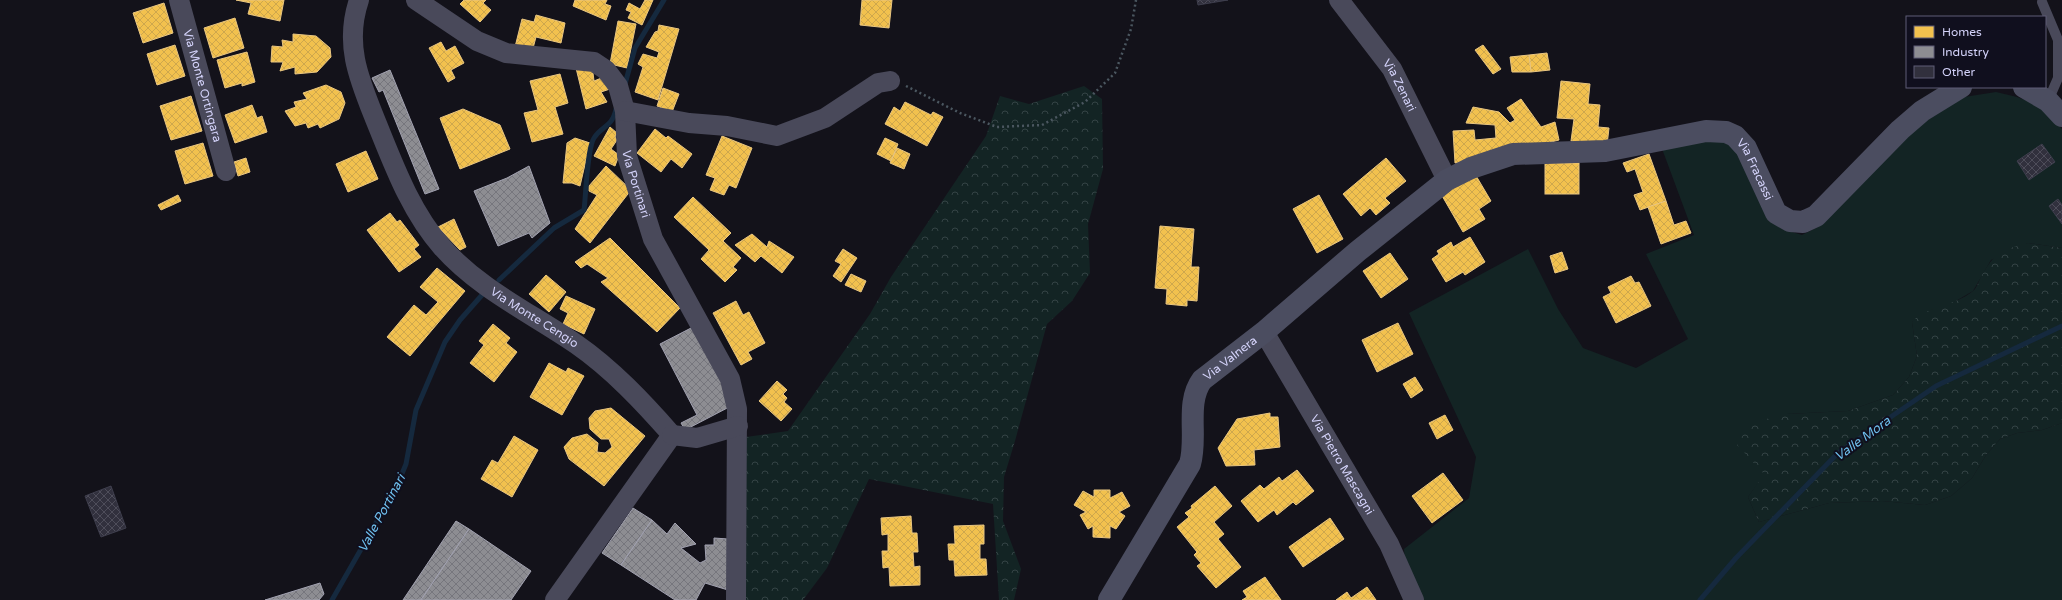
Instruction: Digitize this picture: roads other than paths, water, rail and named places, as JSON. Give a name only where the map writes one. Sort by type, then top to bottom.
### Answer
[{"type":"street","name":"Via Monte Ortingara","points":[[180,0],[226,171]]},
{"type":"street","name":"Via Monte Cengio","points":[[358,0],[353,24],[353,50],[358,76],[415,209],[442,247],[479,281],[550,326],[605,366],[652,412],[672,435]]},
{"type":"street","name":"Via Portinari","points":[[416,0],[477,41],[506,53],[594,62],[606,70],[618,86],[625,111],[627,156],[653,239],[730,379],[737,409],[736,600]]},
{"type":"street","name":"Via Zenari","points":[[1339,0],[1392,68],[1446,180]]},
{"type":"street","points":[[625,111],[689,123],[727,126],[777,136],[825,118],[878,83],[890,81]]},
{"type":"street","name":"Via Fracassi","points":[[1446,180],[1471,168],[1513,154],[1605,151],[1706,131],[1726,132],[1735,136],[1746,148],[1776,213],[1790,221],[1803,222],[1816,216],[1900,130],[1922,111],[1959,88]]},
{"type":"street","points":[[2025,88],[2055,109]]},
{"type":"street","name":"Via Valnera","points":[[1109,600],[1190,464],[1194,451],[1193,402],[1196,388],[1202,380],[1264,332],[1358,251],[1446,180]]},
{"type":"street","name":"Via Pietro Mascagni","points":[[1264,332],[1389,544],[1414,600]]},
{"type":"street","points":[[555,600],[672,435],[697,438],[738,426]]},
{"type":"lane","points":[[2042,2],[2058,40],[2058,78],[2055,109]]},
{"type":"waterway","name":"Valle Portinari","points":[[625,84],[635,48],[664,0]]},
{"type":"waterway","name":"Valle Portinari","points":[[499,280],[554,228],[584,210],[588,162],[592,144],[597,134],[612,120],[616,109]]},
{"type":"waterway","name":"Valle Portinari","points":[[332,600],[396,488],[406,464],[416,410],[445,342],[460,320],[482,295]]},
{"type":"waterway","name":"Valle Mora","points":[[1700,600],[1736,558],[1838,453],[1936,386],[2062,326]]}]
